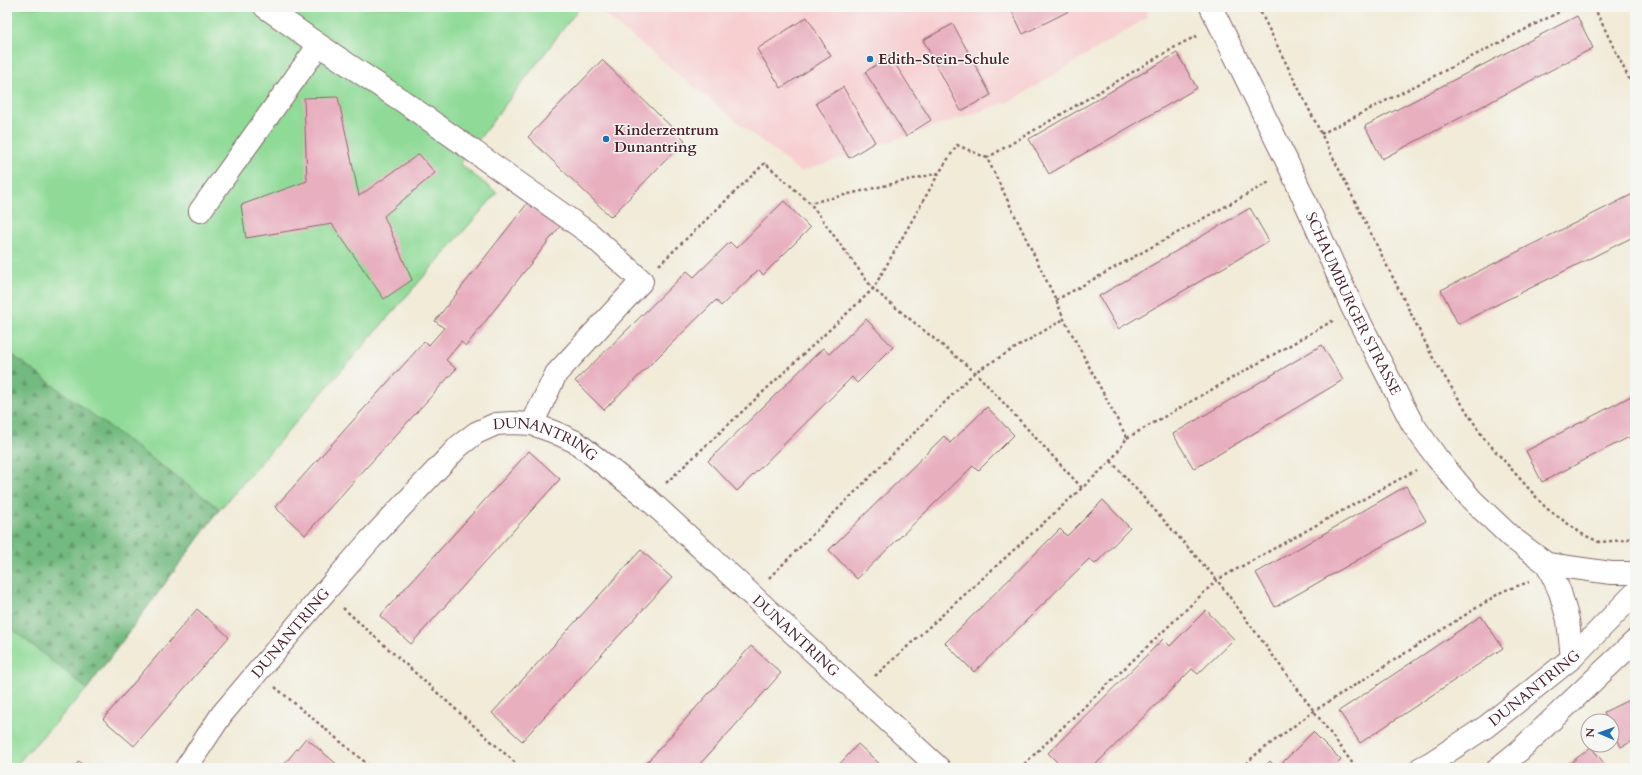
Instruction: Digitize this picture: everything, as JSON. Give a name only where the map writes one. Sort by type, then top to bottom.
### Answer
[{"type":"street","points":[[265,7],[404,102],[583,229],[642,281],[556,374],[532,424]]},
{"type":"street","name":"SCHAUMBURGER STRASSE","points":[[1216,16],[1291,170],[1353,309],[1412,423],[1437,458],[1472,500],[1511,537],[1550,570],[1635,573]]},
{"type":"street","points":[[200,211],[319,45]]},
{"type":"street","name":"DUNANTRING","points":[[186,768],[222,714],[370,540],[459,446],[476,433],[496,424],[512,423],[532,424],[576,442],[648,499],[939,768]]},
{"type":"street","points":[[1550,570],[1560,592],[1568,620],[1572,658]]},
{"type":"street","name":"DUNANTRING","points":[[1420,768],[1432,762],[1487,726],[1572,658],[1635,593]]},
{"type":"street","points":[[1498,768],[1519,751],[1635,641]]},
{"type":"path","points":[[1258,7],[1434,360],[1483,438],[1546,508],[1582,534],[1599,542],[1624,540],[1635,536]]},
{"type":"path","points":[[1321,134],[1569,7]]},
{"type":"path","points":[[1594,7],[1635,91]]},
{"type":"path","points":[[987,158],[1182,43],[1216,16]]},
{"type":"path","points":[[648,499],[873,289],[939,173],[957,145],[987,158],[1064,319],[1127,438]]},
{"type":"path","points":[[642,281],[765,163],[810,203],[873,289],[975,372],[1082,488]]},
{"type":"path","points":[[1056,300],[1291,170]]},
{"type":"path","points":[[810,203],[939,173]]},
{"type":"path","points":[[857,693],[1082,488],[1111,460],[1127,438],[1353,309]]},
{"type":"path","points":[[751,595],[975,372],[1064,319]]},
{"type":"path","points":[[1020,768],[1217,580],[1437,458]]},
{"type":"path","points":[[1111,460],[1217,580],[1356,768]]},
{"type":"path","points":[[1242,768],[1254,756],[1314,710],[1503,591],[1550,570]]},
{"type":"path","points":[[325,592],[521,768]]},
{"type":"path","points":[[257,673],[372,768]]},
{"type":"shaded area","name":"Edith-Stein-Schule","points":[[595,7],[1144,7],[1148,17],[1013,100],[800,172]]},
{"type":"green space","points":[[7,7],[580,7],[460,164],[497,193],[220,509],[7,351]]},
{"type":"green space","points":[[7,351],[220,509],[87,689],[7,625]]},
{"type":"green space","points":[[7,625],[87,689],[13,768],[7,768]]},
{"type":"building","points":[[1010,7],[1072,7],[1073,9],[1023,34]]},
{"type":"building","points":[[1577,16],[1593,48],[1382,159],[1365,126]]},
{"type":"building","points":[[807,17],[831,56],[781,88],[757,49]]},
{"type":"building","points":[[953,24],[991,95],[961,111],[923,40]]},
{"type":"building","points":[[1177,53],[1197,88],[1049,174],[1029,139]]},
{"type":"building","points":[[890,56],[931,120],[906,136],[865,72]]},
{"type":"building","name":"Kinderzentrum Dunantring","points":[[602,60],[685,140],[611,217],[528,137]]},
{"type":"building","points":[[843,87],[875,142],[849,158],[816,103]]},
{"type":"building","points":[[338,97],[359,196],[419,154],[435,173],[384,216],[412,280],[384,299],[332,224],[246,238],[241,205],[307,181],[304,98]]},
{"type":"building","points":[[1635,193],[1635,236],[1458,324],[1441,290]]},
{"type":"building","points":[[530,200],[561,225],[466,346],[461,342],[446,360],[456,369],[305,535],[275,507],[425,341],[429,345],[444,328],[435,321]]},
{"type":"building","points":[[784,201],[810,228],[763,275],[758,270],[721,306],[716,300],[604,410],[575,381],[687,271],[694,277],[730,242],[736,248]]},
{"type":"building","points":[[1250,208],[1269,241],[1118,329],[1099,296]]},
{"type":"building","points":[[866,319],[893,347],[857,383],[852,377],[737,491],[708,461],[823,348],[829,354]]},
{"type":"building","points":[[1322,345],[1343,380],[1194,469],[1173,434]]},
{"type":"building","points":[[1635,394],[1635,434],[1542,482],[1526,451]]},
{"type":"building","points":[[987,407],[1014,435],[978,471],[973,466],[857,579],[829,550],[944,436],[950,443]]},
{"type":"building","points":[[529,451],[560,479],[411,644],[380,616]]},
{"type":"building","points":[[1406,486],[1426,521],[1275,607],[1256,573]]},
{"type":"building","points":[[1103,500],[1130,528],[1095,564],[1089,559],[974,672],[945,643],[1060,529],[1067,536]]},
{"type":"building","points":[[641,550],[672,578],[522,741],[492,713]]},
{"type":"building","points":[[197,609],[229,637],[134,746],[103,719]]},
{"type":"building","points":[[1206,610],[1234,639],[1198,674],[1192,669],[1092,768],[1063,768],[1048,753],[1163,639],[1170,646]]},
{"type":"building","points":[[1481,616],[1503,648],[1360,743],[1339,711]]},
{"type":"building","points":[[751,646],[781,673],[732,729],[696,768],[642,768]]},
{"type":"building","points":[[1635,697],[1635,740],[1621,747],[1620,713],[1604,712]]},
{"type":"building","points":[[1313,732],[1341,760],[1333,768],[1277,768]]},
{"type":"building","points":[[306,738],[339,766],[337,768],[281,768]]},
{"type":"building","points":[[858,744],[884,768],[836,768]]},
{"type":"building","points":[[1583,753],[1596,753],[1608,768],[1564,768]]},
{"type":"building","points":[[79,761],[87,768],[74,768]]},
{"type":"building","points":[[1270,761],[1277,768],[1264,768]]},
{"type":"place","name":"Edith-Stein-Schule","points":[[870,59]]},
{"type":"place","name":"Kinderzentrum Dunantring","points":[[606,139]]}]
